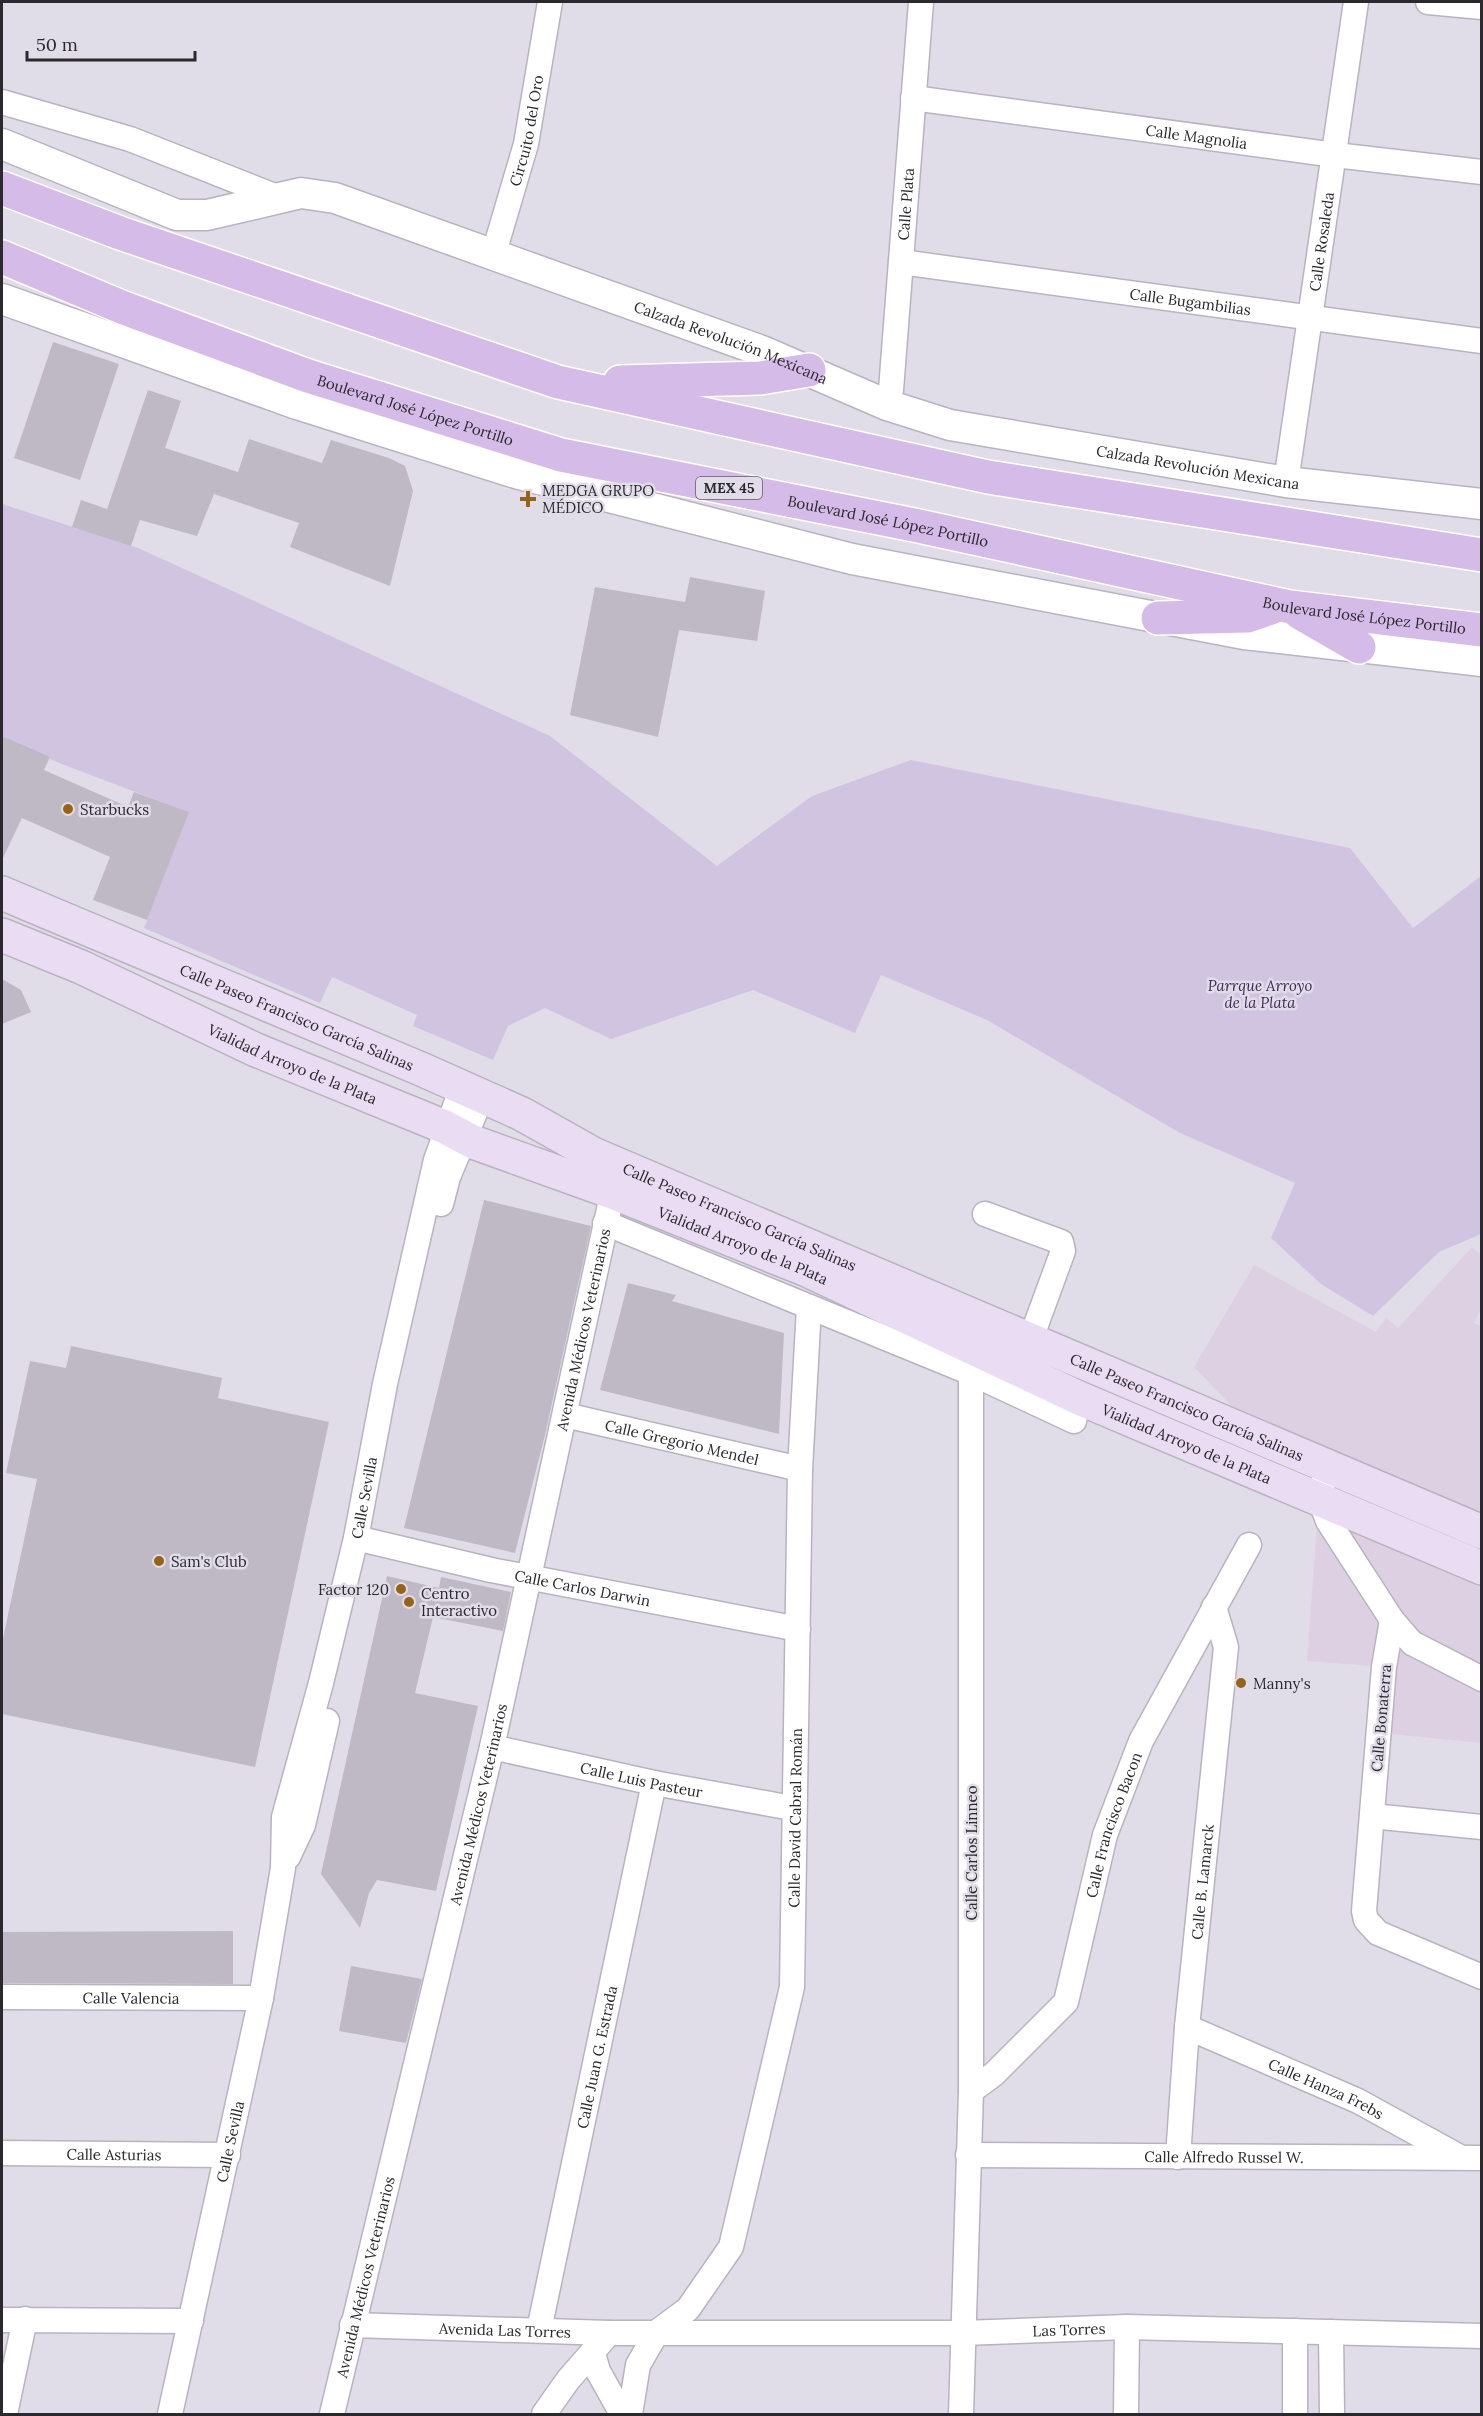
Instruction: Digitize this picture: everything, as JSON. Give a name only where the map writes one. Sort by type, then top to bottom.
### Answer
[{"type":"main road","points":[[2,188],[120,233],[558,382],[988,477],[1482,555]]},
{"type":"main road","name":"Boulevard José López Portillo","points":[[2,256],[124,308],[308,376],[561,455],[914,525],[1286,606],[1482,630]]},
{"type":"main road","points":[[558,382],[760,378],[809,370]]},
{"type":"main road","points":[[1158,618],[1248,616],[1286,606],[1359,647]]},
{"type":"main road","name":"Calle Paseo Francisco García Salinas","points":[[2,893],[313,1022],[522,1114],[593,1154],[616,1179],[1030,1341],[1323,1483],[1482,1532]]},
{"type":"main road","name":"Vialidad Arroyo de la Plata","points":[[2,935],[81,967],[256,1050],[456,1133],[616,1179],[1079,1398],[1323,1483],[1482,1568]]},
{"type":"street","name":"Circuito del Oro","points":[[493,256],[526,144],[550,2]]},
{"type":"street","name":"Calle Plata","points":[[887,405],[891,390],[921,2]]},
{"type":"street","name":"Calle Rosaleda","points":[[1286,482],[1312,318],[1356,2]]},
{"type":"street","points":[[1428,2],[1482,6]]},
{"type":"street","name":"Calle Magnolia","points":[[913,98],[1335,155],[1482,172]]},
{"type":"street","points":[[2,102],[130,139],[277,197]]},
{"type":"street","name":"Calzada Revolución Mexicana","points":[[2,144],[177,215],[207,215],[302,193],[335,198],[809,370],[887,405],[950,425],[1286,482],[1482,504]]},
{"type":"street","name":"Calle Bugambilias","points":[[900,262],[1482,341]]},
{"type":"street","points":[[2,299],[297,404],[519,474],[852,559],[1244,634],[1482,661]]},
{"type":"street","name":"Calle Sevilla","points":[[170,2415],[261,1998],[283,1868],[303,1825],[362,1539],[385,1384],[456,1133],[472,1092]]},
{"type":"street","name":"Avenida Médicos Veterinarios","points":[[332,2415],[492,1747],[616,1179]]},
{"type":"street","points":[[986,1214],[1061,1242],[1063,1246],[1030,1341]]},
{"type":"street","points":[[605,1223],[971,1373],[1074,1420],[1079,1398]]},
{"type":"street","name":"Calle David Cabral Román","points":[[657,2332],[688,2309],[731,2247],[792,1987],[792,1808],[800,1469],[809,1306]]},
{"type":"street","name":"Calle Carlos Linneo","points":[[961,2415],[971,2091],[971,1373]]},
{"type":"street","name":"Calle Gregorio Mendel","points":[[565,1414],[800,1469]]},
{"type":"street","points":[[1323,1483],[1328,1521],[1392,1620],[1412,1643],[1482,1679]]},
{"type":"street","name":"Calle Carlos Darwin","points":[[362,1539],[530,1577],[798,1629]]},
{"type":"street","name":"Calle Francisco Bacon","points":[[971,2091],[994,2074],[1066,2002],[1109,1824],[1141,1741],[1249,1545]]},
{"type":"street","name":"Calle B. Lamarck","points":[[1178,2157],[1187,2027],[1226,1647],[1214,1607]]},
{"type":"street","name":"Calle Bonaterra","points":[[1392,1620],[1384,1666],[1364,1911],[1366,1920],[1378,1933],[1482,1977]]},
{"type":"street","name":"Calle Luis Pasteur","points":[[492,1747],[654,1783],[792,1808]]},
{"type":"street","name":"Calle Juan G. Estrada","points":[[539,2330],[654,1783]]},
{"type":"street","points":[[1372,1816],[1482,1827]]},
{"type":"street","name":"Calle Valencia","points":[[2,1996],[261,1998]]},
{"type":"street","name":"Calle Hanza Frebs","points":[[1187,2027],[1358,2101],[1471,2158]]},
{"type":"street","name":"Calle Asturias","points":[[2,2153],[228,2155]]},
{"type":"street","name":"Calle Alfredo Russel W.","points":[[968,2155],[1471,2158]]},
{"type":"street","points":[[6,2415],[25,2319]]},
{"type":"street","points":[[2,2320],[191,2321]]},
{"type":"street","name":"Avenida Las Torres","points":[[352,2325],[609,2333],[657,2332]]},
{"type":"street","points":[[1126,2415],[1127,2327]]},
{"type":"street","name":"Las Torres","points":[[657,2332],[963,2333],[1127,2327],[1482,2336]]},
{"type":"street","points":[[1295,2331],[1295,2415]]},
{"type":"street","points":[[630,2415],[638,2365],[657,2332]]},
{"type":"street","points":[[1331,2332],[1332,2415]]},
{"type":"street","points":[[544,2415],[609,2333]]},
{"type":"street","points":[[593,2353],[598,2371],[622,2415]]},
{"type":"shaded area","points":[[1472,1247],[1481,1254],[1481,1309],[1474,1323],[1482,1326],[1481,1743],[1380,1733],[1384,1667],[1307,1661],[1319,1497],[1194,1367],[1254,1265],[1376,1332],[1386,1318],[1398,1328]]},
{"type":"green space","name":"Parrque Arroyo de la Plata","points":[[2,504],[138,548],[550,736],[717,866],[812,796],[911,760],[1350,848],[1413,928],[1481,876],[1481,1234],[1439,1252],[1373,1316],[1321,1284],[1271,1238],[1295,1183],[1180,1133],[987,1020],[881,975],[855,1033],[753,990],[611,1039],[545,1008],[508,1026],[493,1060],[413,1026],[417,1015],[332,977],[320,1003],[144,928],[188,812],[59,763],[2,736]]},
{"type":"building","points":[[53,342],[119,364],[80,480],[14,458]]},
{"type":"building","points":[[148,390],[181,401],[165,448],[238,472],[249,439],[322,463],[331,440],[389,458],[405,466],[413,491],[390,586],[290,547],[299,523],[214,494],[197,536],[140,520],[131,546],[72,527],[81,500],[107,509]]},
{"type":"building","points":[[690,577],[765,591],[757,641],[679,630],[658,737],[570,715],[595,587],[685,602]]},
{"type":"building","points":[[2,736],[50,757],[44,770],[128,807],[134,792],[189,812],[147,920],[93,900],[110,857],[22,818],[2,860]]},
{"type":"building","points":[[2,979],[21,990],[31,1012],[2,1024]]},
{"type":"building","points":[[484,1200],[591,1226],[545,1435],[515,1553],[404,1528]]},
{"type":"building","points":[[628,1283],[676,1295],[672,1301],[784,1333],[779,1434],[600,1390]]},
{"type":"building","name":"Sam's Club","points":[[71,1346],[222,1378],[218,1398],[329,1422],[255,1767],[2,1714],[2,1643],[37,1479],[6,1473],[30,1361],[66,1368]]},
{"type":"building","points":[[387,1576],[439,1588],[441,1577],[511,1592],[503,1631],[433,1617],[415,1693],[478,1706],[436,1891],[377,1880],[369,1893],[360,1928],[321,1874]]},
{"type":"building","points":[[233,1931],[233,1984],[2,1983],[2,1932]]},
{"type":"building","points":[[351,1966],[422,1979],[406,2043],[339,2031]]},
{"type":"place","name":"MEDGA GRUPO MÉDICO","points":[[528,499]]},
{"type":"place","name":"Starbucks","points":[[68,809]]},
{"type":"place","name":"Sam's Club","points":[[159,1561]]},
{"type":"place","name":"Factor 120","points":[[401,1589]]},
{"type":"place","name":"Centro Interactivo","points":[[409,1602]]},
{"type":"place","name":"Manny's","points":[[1241,1683]]}]
